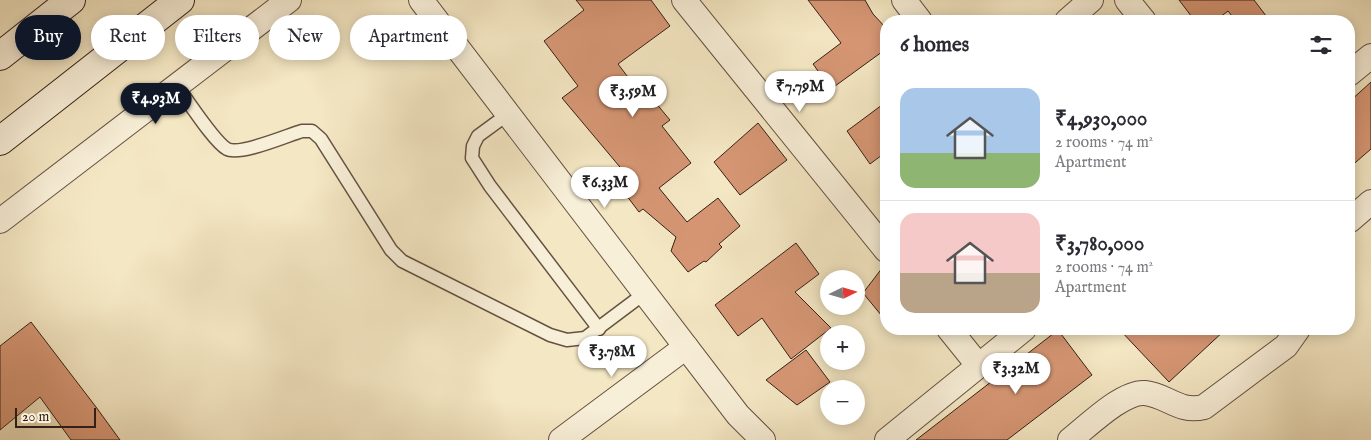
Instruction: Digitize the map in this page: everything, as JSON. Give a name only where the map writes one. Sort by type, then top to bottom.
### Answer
[{"type":"street","points":[[0,56],[71,0]]},
{"type":"street","points":[[0,141],[180,0]]},
{"type":"street","points":[[0,221],[288,0]]},
{"type":"street","points":[[421,0],[738,416],[763,440]]},
{"type":"street","points":[[684,0],[880,243]]},
{"type":"street","points":[[904,0],[915,15]]},
{"type":"street","points":[[1074,15],[1090,0]]},
{"type":"street","points":[[1127,0],[1139,15]]},
{"type":"street","points":[[1355,69],[1371,56]]},
{"type":"street","points":[[1355,216],[1371,202]]},
{"type":"street","points":[[954,335],[978,365]]},
{"type":"street","points":[[886,440],[1016,335]]},
{"type":"street","points":[[1070,440],[1124,398],[1135,394],[1147,393],[1182,408],[1193,410],[1204,407],[1286,346],[1294,335]]},
{"type":"street","points":[[560,440],[686,347]]},
{"type":"lane","points":[[176,85],[218,141],[228,150],[240,150],[302,131],[312,131],[321,139],[391,250],[414,268],[550,335],[567,340],[585,338],[645,293]]},
{"type":"lane","points":[[508,114],[478,136],[473,146],[472,158],[490,186],[599,329]]},
{"type":"building","points":[[576,0],[651,0],[670,26],[618,64],[650,106],[655,102],[670,120],[662,126],[691,163],[659,188],[687,222],[718,198],[740,226],[719,244],[722,247],[706,262],[704,261],[688,272],[671,251],[676,237],[643,209],[639,212],[620,187],[630,179],[562,98],[578,86],[544,41],[584,10]]},
{"type":"building","points":[[808,0],[865,0],[880,22],[880,53],[831,89],[813,64],[841,43]]},
{"type":"building","points":[[1179,0],[1254,0],[1265,15],[1231,15],[1228,11],[1223,15],[1190,15]]},
{"type":"building","points":[[1371,82],[1371,149],[1355,163],[1355,97]]},
{"type":"building","points":[[880,106],[880,156],[870,164],[847,131]]},
{"type":"building","points":[[758,123],[787,160],[740,195],[714,162]]},
{"type":"building","points":[[796,243],[819,274],[795,292],[828,325],[820,325],[820,337],[791,359],[762,318],[738,336],[715,305]]},
{"type":"building","points":[[880,271],[880,314],[865,295],[865,290]]},
{"type":"building","points":[[31,322],[120,440],[71,440],[40,397],[0,430],[0,346]]},
{"type":"building","points":[[1052,335],[1062,335],[1092,375],[1007,440],[916,440]]},
{"type":"building","points":[[1125,335],[1220,335],[1169,382]]},
{"type":"building","points":[[806,350],[828,380],[820,380],[820,389],[797,405],[766,380]]}]
